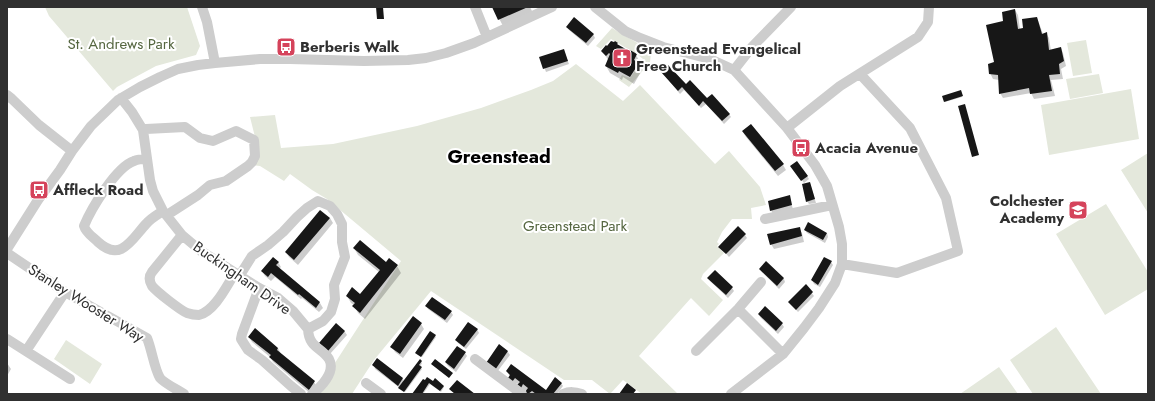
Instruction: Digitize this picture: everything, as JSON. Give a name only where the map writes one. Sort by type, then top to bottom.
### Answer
[{"type":"street","points":[[202,7],[207,22],[215,63]]},
{"type":"street","points":[[475,7],[487,37]]},
{"type":"street","points":[[7,249],[38,200],[91,126],[121,98],[178,69],[215,63],[260,59],[364,61],[426,58],[446,54],[552,7]]},
{"type":"street","points":[[595,7],[625,31],[640,38],[663,48],[710,59],[734,70],[787,128],[815,165],[827,186],[839,227],[842,244],[842,264],[835,283],[819,308],[783,354],[731,394]]},
{"type":"street","points":[[734,70],[752,46],[791,7]]},
{"type":"street","points":[[787,128],[840,86],[918,37],[928,22],[929,7]]},
{"type":"street","points":[[842,264],[897,273],[958,251],[946,198],[910,128],[860,74]]},
{"type":"street","points":[[7,95],[39,125],[72,151]]},
{"type":"street","name":"Buckingham Drive","points":[[121,98],[143,130],[146,159],[153,191],[165,213],[182,235],[202,251],[258,288],[278,298],[293,311],[308,329],[308,336],[314,346],[329,360],[330,375],[312,394]]},
{"type":"street","points":[[143,130],[154,128],[185,127],[200,138],[213,141],[236,131],[254,140],[255,156],[248,166],[226,181],[210,184],[198,195],[147,223],[126,247],[120,250],[111,250],[102,246],[84,226],[106,188],[122,170],[133,161],[146,159]]},
{"type":"street","points":[[182,235],[152,272],[150,275],[150,282],[160,294],[187,312],[198,315],[207,311],[214,305],[252,256],[283,232],[296,217],[318,201],[330,206],[337,214],[342,224],[342,242],[345,257],[334,285],[335,299],[331,312],[324,321],[308,329]]},
{"type":"street","points":[[765,219],[832,205]]},
{"type":"street","name":"Stanley Wooster Way","points":[[7,253],[65,292],[147,338],[155,366],[161,379],[184,394]]},
{"type":"street","points":[[696,350],[738,309],[761,282]]},
{"type":"street","points":[[258,288],[241,339],[248,350],[262,360],[301,394]]},
{"type":"street","points":[[26,351],[65,292]]},
{"type":"street","points":[[738,309],[783,354]]},
{"type":"street","points":[[7,339],[70,379]]},
{"type":"street","points":[[475,359],[522,394]]},
{"type":"street","points":[[366,383],[381,394]]},
{"type":"street","points":[[563,394],[567,392],[582,394]]},
{"type":"green space","name":"St. Andrews Park","points":[[45,7],[187,7],[200,46],[196,55],[156,66],[117,87],[113,91],[49,16]]},
{"type":"green space","points":[[612,28],[650,50],[651,53],[650,62],[629,87],[619,80],[622,75],[630,78],[643,59],[611,39],[601,49],[596,46]]},
{"type":"green space","points":[[1086,40],[1092,73],[1073,76],[1067,43]]},
{"type":"green space","name":"Greenstead Park","points":[[576,64],[623,101],[640,85],[715,164],[729,151],[760,187],[766,205],[751,208],[752,219],[732,219],[722,232],[717,242],[719,244],[717,246],[724,253],[703,274],[701,279],[723,300],[709,316],[691,298],[639,356],[678,394],[642,394],[623,380],[610,394],[592,380],[564,380],[431,291],[374,360],[352,394],[309,394],[331,369],[401,261],[327,199],[290,174],[284,181],[260,166],[251,165],[255,137],[250,117],[275,115],[281,148],[333,144],[417,126],[481,108],[553,81]]},
{"type":"green space","points":[[1099,74],[1103,93],[1070,99],[1066,79]]},
{"type":"green space","points":[[1131,89],[1139,139],[1049,155],[1041,105]]},
{"type":"green space","points":[[1148,153],[1148,213],[1121,170]]},
{"type":"green space","points":[[1106,204],[1148,272],[1148,289],[1105,315],[1056,234]]},
{"type":"green space","points":[[1056,327],[1101,394],[1033,394],[1010,360]]},
{"type":"green space","points":[[66,340],[102,364],[90,384],[54,359]]},
{"type":"green space","points":[[999,367],[1018,394],[960,394]]},
{"type":"building","points":[[376,7],[383,7],[384,19],[377,19]]},
{"type":"building","points":[[492,7],[528,7],[498,20]]},
{"type":"building","points":[[1015,9],[1018,29],[1023,28],[1022,19],[1037,17],[1042,34],[1047,32],[1049,50],[1061,47],[1064,61],[1059,64],[1060,74],[1049,75],[1052,91],[1030,94],[1029,88],[999,94],[998,75],[989,74],[988,64],[994,62],[986,25],[1003,21],[1002,12]]},
{"type":"building","points":[[574,17],[594,34],[586,43],[566,27]]},
{"type":"building","name":"Greenstead Evangelical Free Church","points":[[611,41],[615,41],[618,43],[617,44],[637,54],[634,60],[639,63],[630,77],[605,66],[610,54],[609,53],[606,56],[601,51]]},
{"type":"building","points":[[564,49],[568,61],[543,69],[539,57]]},
{"type":"building","points":[[668,65],[686,84],[690,80],[707,98],[712,94],[730,114],[722,121],[703,101],[699,106],[682,87],[678,91],[661,72]]},
{"type":"building","points":[[961,90],[963,96],[944,102],[942,96]]},
{"type":"building","points":[[965,104],[979,155],[972,157],[958,106]]},
{"type":"building","points":[[751,124],[784,164],[775,171],[742,131]]},
{"type":"building","points":[[797,161],[808,176],[801,181],[790,166]]},
{"type":"building","points":[[810,182],[815,199],[806,202],[802,184]]},
{"type":"building","points":[[790,195],[792,205],[770,211],[768,201]]},
{"type":"building","points":[[320,210],[330,218],[294,260],[285,252]]},
{"type":"building","points":[[808,222],[827,233],[823,240],[804,230]]},
{"type":"building","points":[[738,226],[746,234],[726,254],[718,247]]},
{"type":"building","points":[[800,227],[802,236],[770,245],[767,234]]},
{"type":"building","points":[[360,240],[386,262],[389,258],[398,265],[360,313],[352,306],[355,303],[346,296],[352,287],[360,294],[380,270],[353,248]]},
{"type":"building","points":[[273,257],[279,262],[276,265],[320,302],[316,308],[271,273],[268,277],[261,271]]},
{"type":"building","points":[[824,257],[832,261],[818,285],[811,280]]},
{"type":"building","points":[[766,261],[784,278],[777,286],[759,269]]},
{"type":"building","points":[[715,270],[733,287],[726,295],[707,278]]},
{"type":"building","points":[[806,284],[813,292],[796,310],[788,302]]},
{"type":"building","points":[[432,297],[452,311],[445,320],[425,306]]},
{"type":"building","points":[[765,306],[783,323],[776,331],[758,314]]},
{"type":"building","points":[[413,316],[422,323],[400,354],[390,347]]},
{"type":"building","points":[[468,322],[478,329],[464,347],[455,340]]},
{"type":"building","points":[[336,323],[345,331],[328,351],[319,343]]},
{"type":"building","points":[[255,328],[278,348],[277,350],[315,381],[309,390],[269,357],[271,355],[248,337]]},
{"type":"building","points":[[430,331],[436,335],[421,357],[415,353]]},
{"type":"building","points":[[499,344],[508,351],[495,370],[486,363]]},
{"type":"building","points":[[457,346],[466,352],[454,369],[445,362]]},
{"type":"building","points":[[377,358],[403,378],[398,386],[372,365]]},
{"type":"building","points":[[420,359],[422,361],[419,365],[422,367],[404,392],[398,388]]},
{"type":"building","points":[[435,359],[453,373],[449,378],[431,364]]},
{"type":"building","points":[[511,364],[546,390],[555,377],[562,383],[553,394],[536,394],[532,391],[528,394],[525,392],[528,388],[523,384],[521,388],[517,385],[520,382],[515,378],[512,382],[508,378],[510,375],[506,371]]},
{"type":"building","points":[[427,377],[433,381],[435,378],[444,386],[440,391],[429,383],[422,394],[412,394],[423,379],[425,380]]},
{"type":"building","points":[[457,380],[475,394],[455,394],[449,389]]},
{"type":"building","points":[[627,383],[636,390],[633,394],[619,394]]},
{"type":"place","name":"Berberis Walk","points":[[286,47]]},
{"type":"place","name":"Greenstead Evangelical Free Church","points":[[622,58]]},
{"type":"place","name":"Acacia Avenue","points":[[801,148]]},
{"type":"place","name":"Affleck Road","points":[[39,190]]},
{"type":"place","name":"Colchester Academy","points":[[1078,210]]},
{"type":"district","name":"Greenstead","points":[[499,156]]}]
